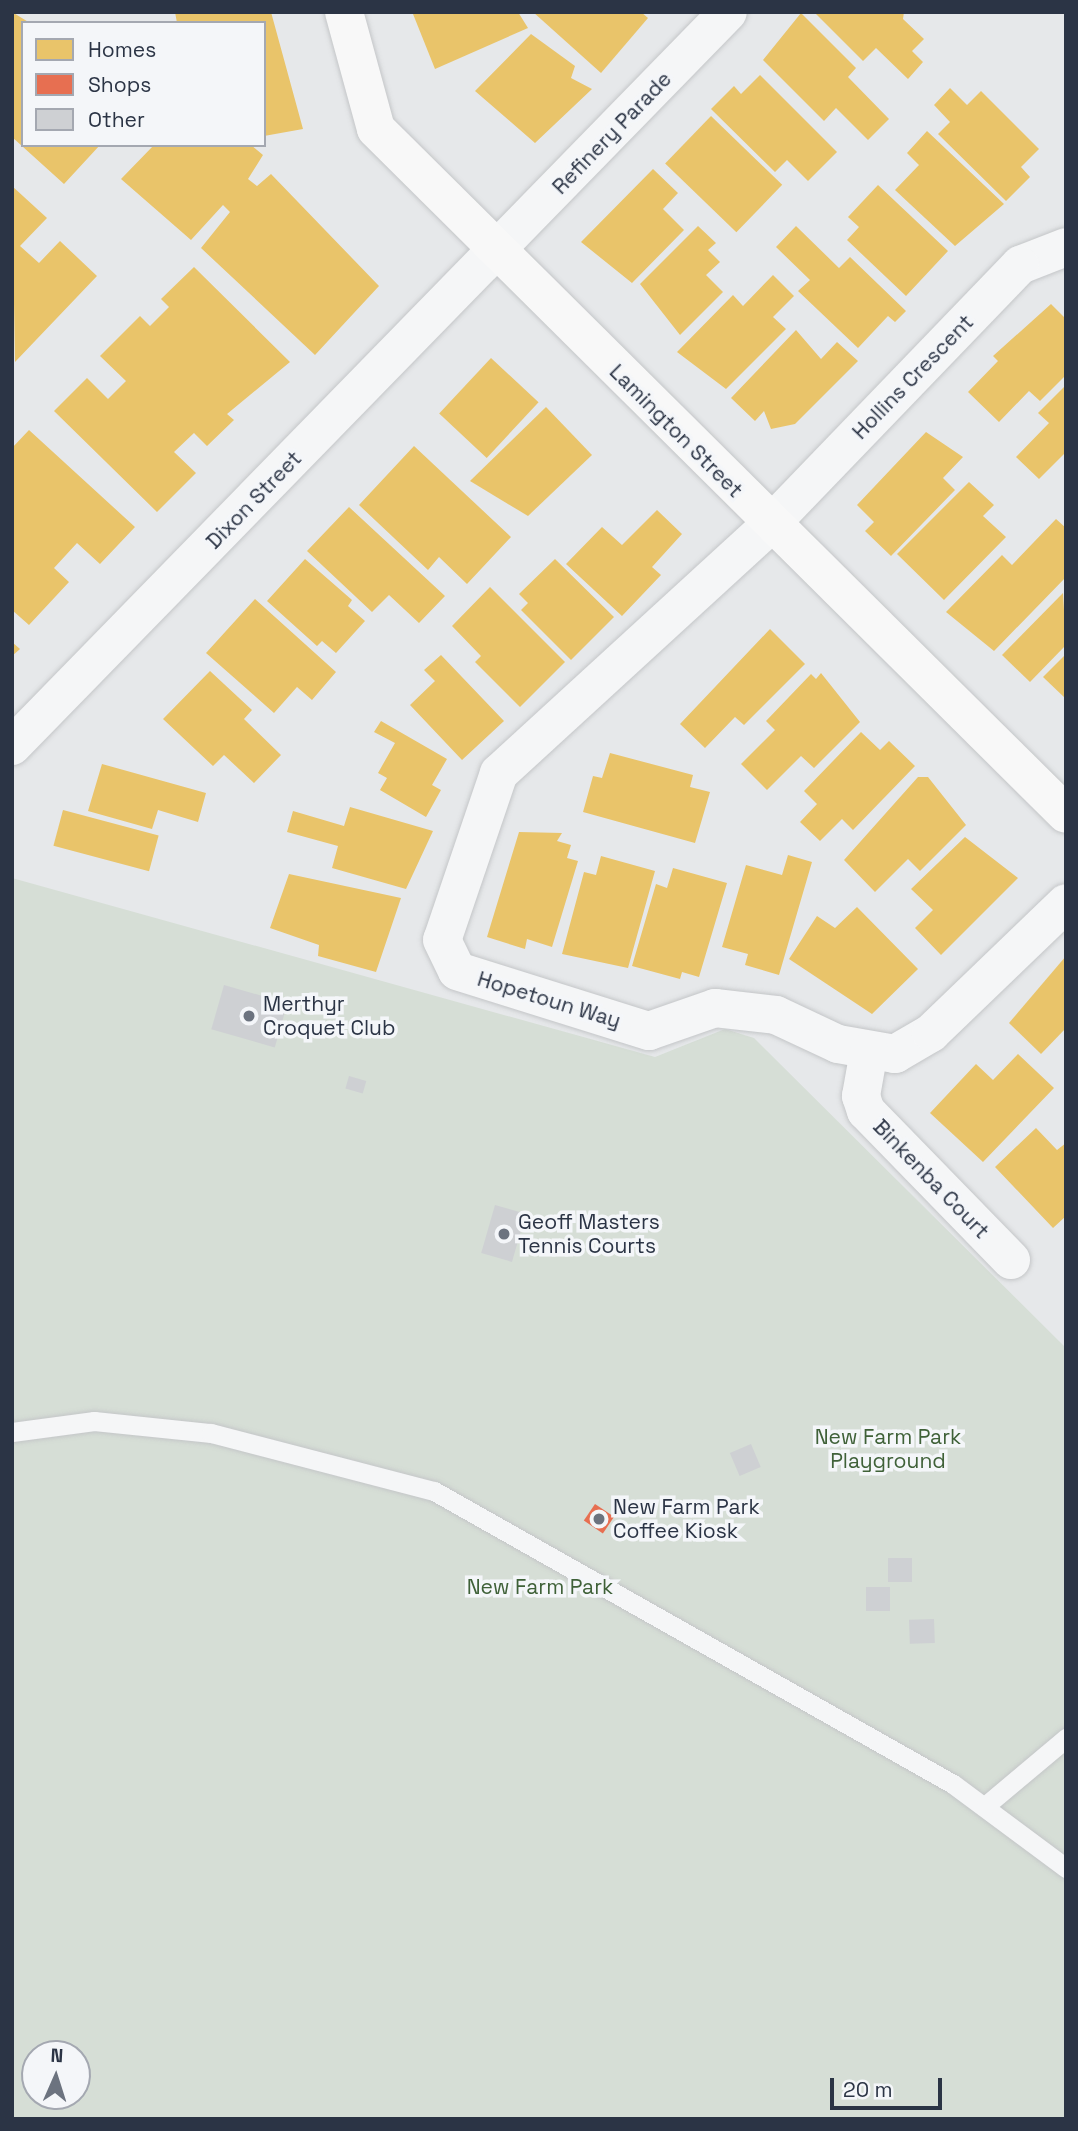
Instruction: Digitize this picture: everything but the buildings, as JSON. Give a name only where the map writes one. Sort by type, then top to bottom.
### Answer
[{"type":"street","name":"Lamington Street","points":[[344,12],[376,129],[496,253],[1066,814]]},
{"type":"street","name":"Refinery Parade","points":[[496,253],[727,12]]},
{"type":"street","name":"Hollins Crescent","points":[[771,524],[1020,265],[1066,247]]},
{"type":"street","name":"Dixon Street","points":[[12,746],[496,253]]},
{"type":"street","name":"Hopetoun Way","points":[[771,524],[499,773],[442,940],[457,971],[649,1031],[715,1009],[776,1015],[869,1051],[895,1054],[931,1033],[1066,903]]},
{"type":"street","name":"Binkenba Court","points":[[869,1051],[861,1096],[866,1111],[1011,1260]]},
{"type":"lane","points":[[12,1432],[94,1421],[211,1433],[434,1491],[985,1806],[1066,1868]]},
{"type":"lane","points":[[985,1806],[1066,1738]]},
{"type":"green space","name":"New Farm Park","points":[[12,878],[655,1057],[725,1029],[754,1038],[1066,1348],[1066,2119],[12,2119]]},
{"type":"place","name":"Merthyr Croquet Club","points":[[249,1016]]},
{"type":"place","name":"Geoff Masters Tennis Courts","points":[[504,1234]]},
{"type":"place","name":"New Farm Park Coffee Kiosk","points":[[599,1519]]},
{"type":"park label","name":"New Farm Park Playground","points":[[888,1449]]}]
